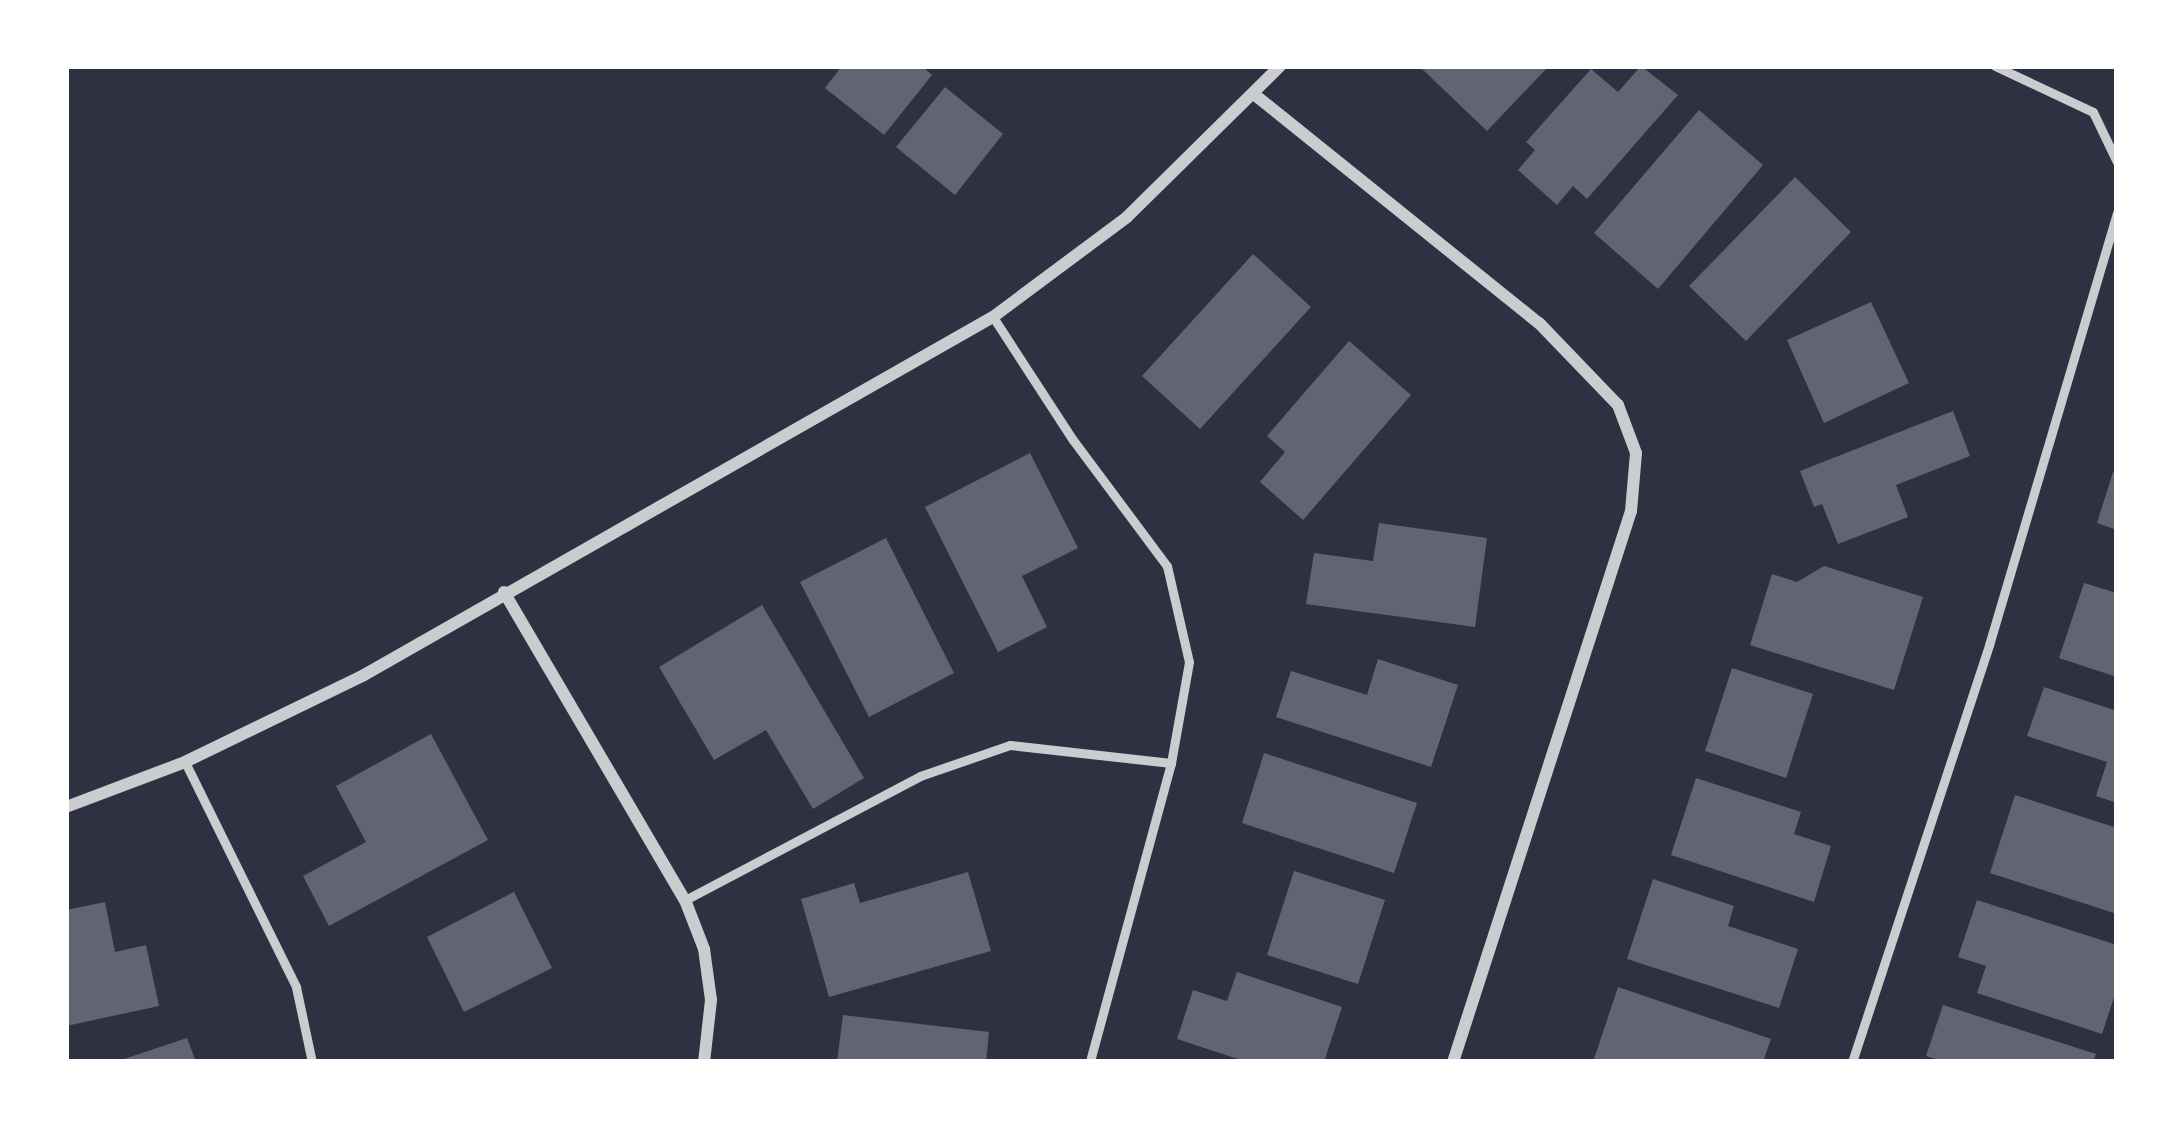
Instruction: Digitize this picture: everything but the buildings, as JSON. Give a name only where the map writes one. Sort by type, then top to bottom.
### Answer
[{"type":"street","points":[[66,807],[185,762],[364,675],[993,316],[1126,217],[1280,66]]},
{"type":"street","points":[[1255,95],[1539,322],[1618,404],[1636,453],[1631,511],[1453,1062]]},
{"type":"street","points":[[504,592],[685,900],[704,949],[711,1000],[704,1062]]},
{"type":"lane","points":[[1995,66],[2093,112],[2117,162]]},
{"type":"lane","points":[[1852,1062],[1989,645],[2117,213]]},
{"type":"lane","points":[[993,316],[1073,440],[1167,566],[1190,662],[1171,764],[1090,1062]]},
{"type":"lane","points":[[685,900],[920,776],[1010,745],[1171,764]]},
{"type":"lane","points":[[185,762],[296,987],[312,1062]]}]
